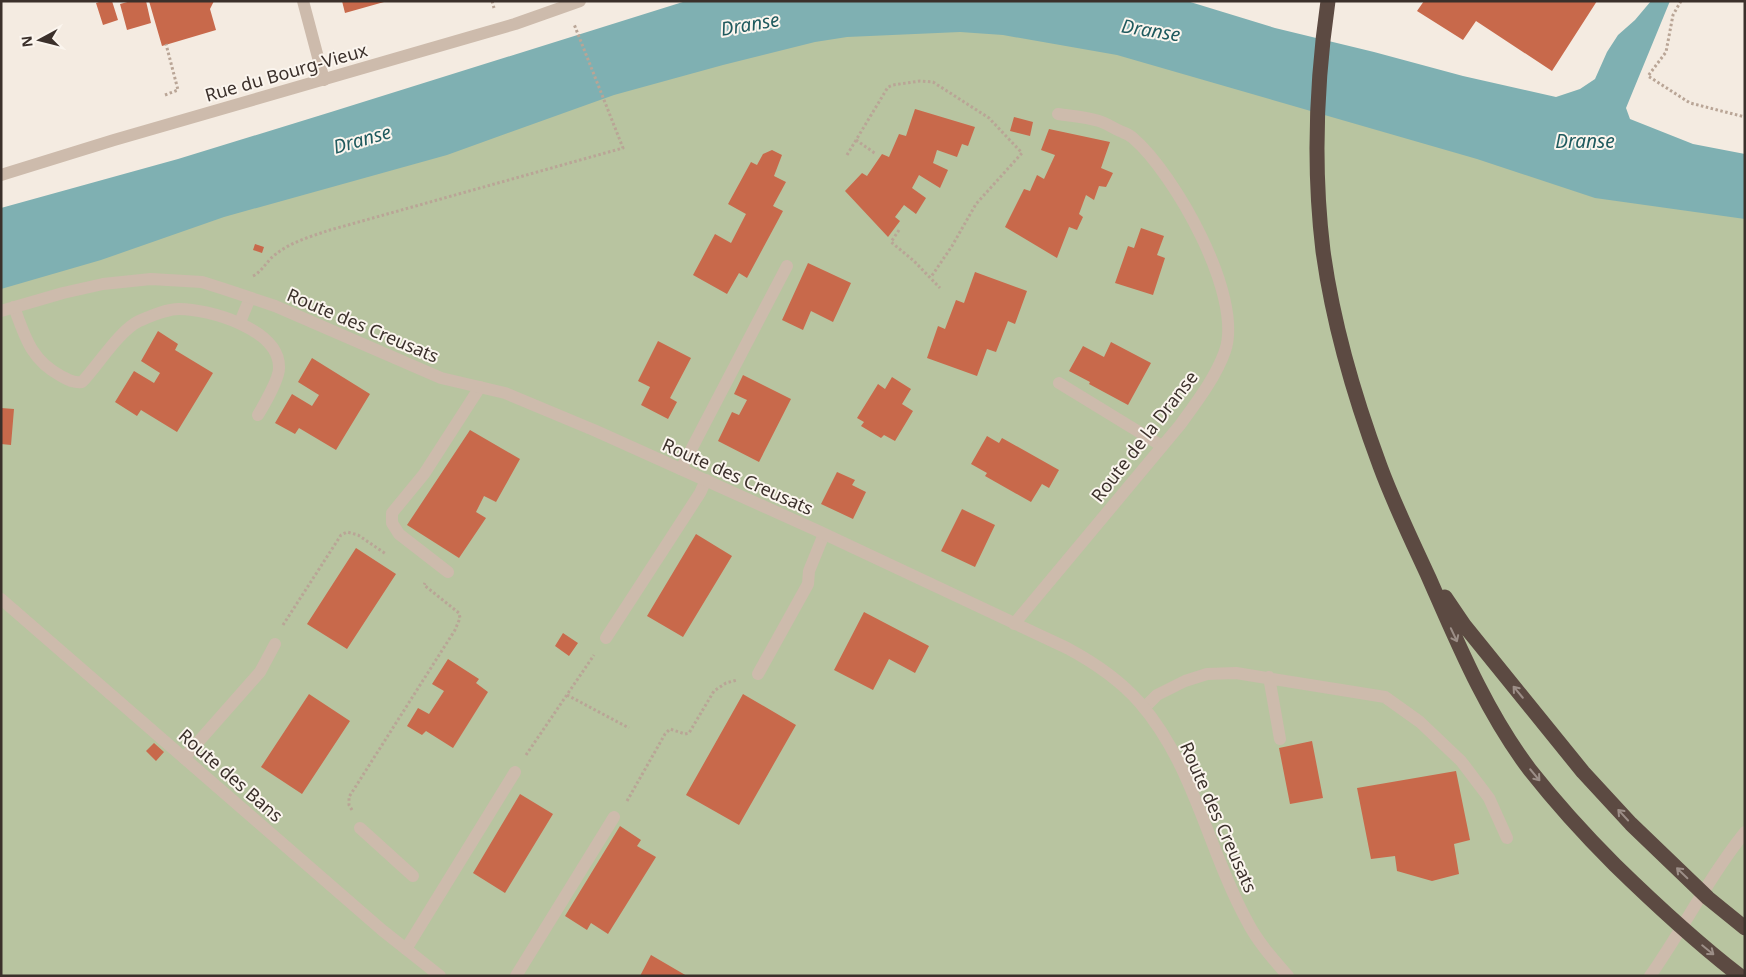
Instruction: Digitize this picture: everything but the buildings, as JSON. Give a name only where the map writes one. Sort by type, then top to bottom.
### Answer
[{"type":"highway","points":[[1328,1],[1317,123],[1317,174],[1323,250],[1340,338],[1380,468],[1453,633],[1486,701],[1529,769],[1586,835],[1633,883],[1684,931],[1737,973]]},
{"type":"highway","points":[[1420,558],[1464,625],[1583,772],[1631,824],[1708,898],[1745,928]]},
{"type":"street","points":[[303,1],[324,80]]},
{"type":"street","name":"Rue du Bourg-Vieux","points":[[1,176],[123,138],[515,24],[580,1]]},
{"type":"street","name":"Route de la Dranse","points":[[1014,624],[1162,446],[1205,391],[1226,350],[1228,332],[1220,282],[1198,228],[1184,203],[1161,170],[1132,137],[1098,121],[1058,114]]},
{"type":"street","points":[[681,469],[787,266]]},
{"type":"street","name":"Route des Creusats","points":[[7,309],[103,284],[151,279],[202,282],[275,306],[441,378],[505,393],[596,431],[824,534],[1088,659],[1122,684],[1144,708],[1173,752],[1247,922],[1276,964],[1288,976]]},
{"type":"street","points":[[240,322],[250,298]]},
{"type":"street","points":[[7,309],[39,361],[75,383],[82,382],[128,328],[160,313],[176,309],[192,310],[240,322],[268,341],[277,354],[280,368],[258,415]]},
{"type":"street","points":[[1059,383],[1162,446]]},
{"type":"street","points":[[448,572],[399,534],[392,523],[392,513],[424,474],[480,387]]},
{"type":"street","points":[[606,638],[700,493],[706,480]]},
{"type":"street","points":[[758,674],[808,584],[809,570],[824,534]]},
{"type":"street","name":"Route des Bans","points":[[1,599],[406,950],[440,976]]},
{"type":"street","points":[[184,758],[260,672],[275,644]]},
{"type":"street","points":[[1144,708],[1158,695],[1185,680],[1207,674],[1236,673],[1385,698],[1420,722],[1461,761],[1489,798],[1507,838]]},
{"type":"street","points":[[1269,678],[1280,739]]},
{"type":"street","points":[[406,950],[515,772]]},
{"type":"street","points":[[516,976],[614,817]]},
{"type":"street","points":[[360,828],[413,876]]},
{"type":"street","points":[[1650,976],[1669,950],[1727,855],[1745,832]]},
{"type":"path","points":[[1680,1],[1673,15],[1666,52],[1648,76],[1690,104],[1745,117]]},
{"type":"path","points":[[259,273],[275,254],[298,241],[623,148],[576,29]]},
{"type":"path","points":[[165,95],[178,90],[166,44]]},
{"type":"path","points":[[847,155],[888,87],[930,80],[989,118],[1022,153],[976,204],[952,246],[931,277]]},
{"type":"path","points":[[856,140],[876,154]]},
{"type":"path","points":[[899,230],[892,242],[931,277],[940,288]]},
{"type":"path","points":[[275,644],[282,627],[341,535],[347,532],[358,535],[388,555]]},
{"type":"path","points":[[360,828],[349,805],[349,797],[455,630],[460,618],[458,613],[424,585],[427,580]]},
{"type":"path","points":[[515,772],[606,638]]},
{"type":"path","points":[[614,817],[620,814],[665,734],[670,730],[685,734],[689,733],[714,691],[720,686],[758,674]]},
{"type":"path","points":[[567,695],[629,728]]},
{"type":"green space","points":[[953,10],[1745,189],[1745,976],[1,976],[1,244],[766,23]]},
{"type":"water","name":"Dranse","points":[[686,1],[1187,1],[1275,28],[1463,76],[1556,97],[1580,89],[1595,79],[1607,52],[1618,35],[1635,20],[1651,1],[1670,1],[1626,108],[1630,119],[1693,144],[1745,154],[1745,219],[1595,198],[1477,159],[1117,55],[1003,35],[960,32],[847,37],[815,42],[723,65],[614,95],[447,155],[224,217],[101,260],[1,289],[1,208],[178,159]]}]
